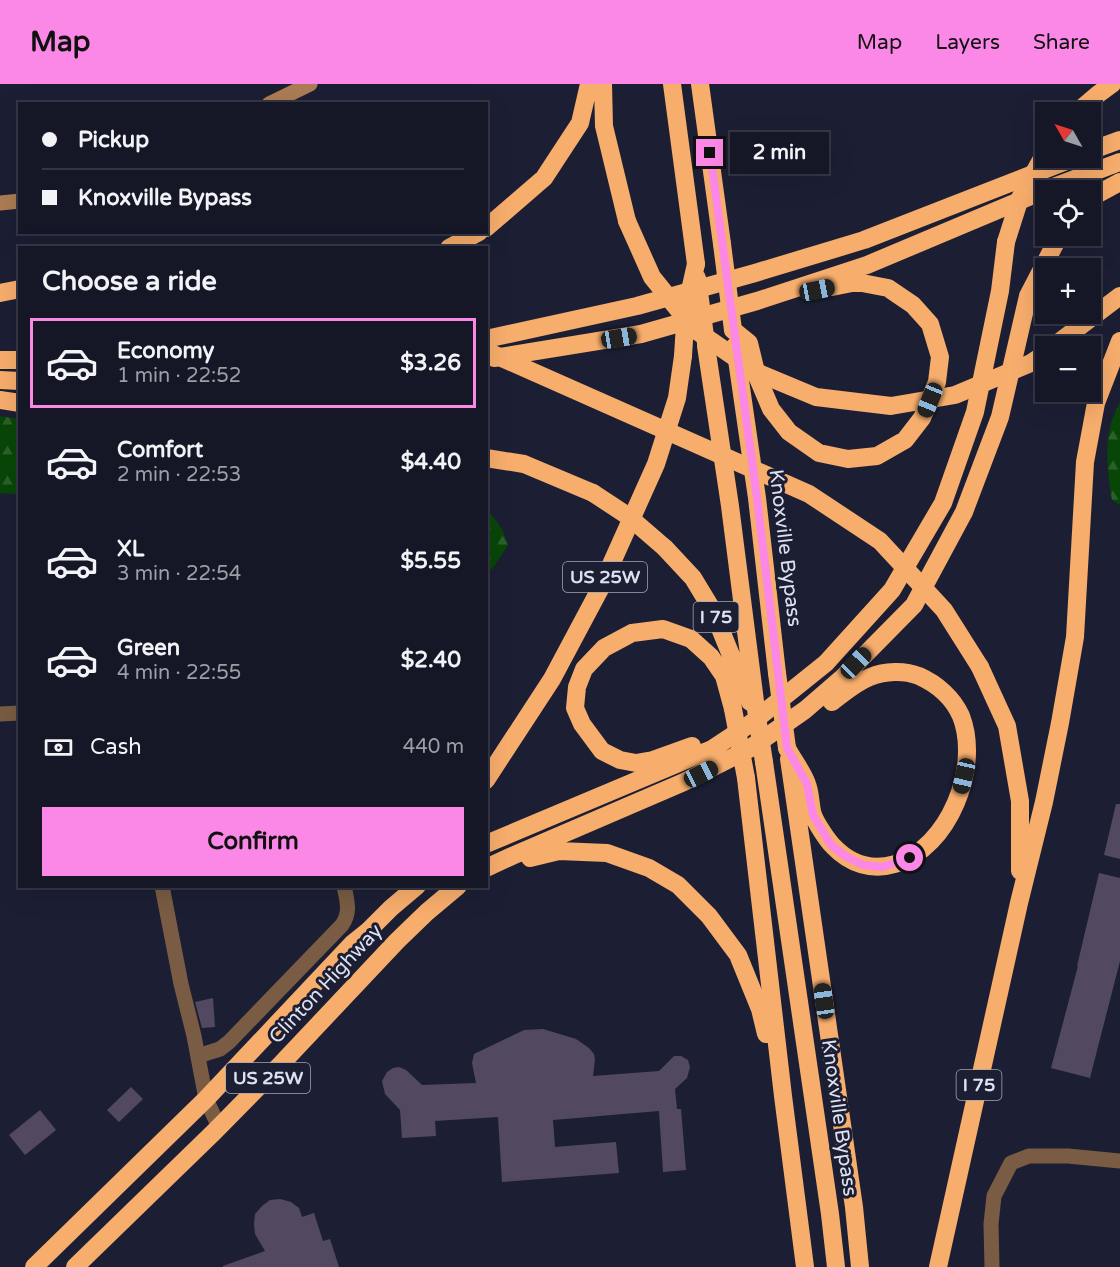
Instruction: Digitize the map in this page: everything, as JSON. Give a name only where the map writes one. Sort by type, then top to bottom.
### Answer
[{"type":"highway","points":[[488,226],[544,178],[580,123],[589,84]]},
{"type":"highway","points":[[603,84],[604,126],[627,221],[652,277],[694,329],[756,372],[816,397],[891,406],[955,395],[1035,360]]},
{"type":"highway","name":"Knoxville Bypass","points":[[672,84],[706,346],[730,506],[751,694],[764,762],[836,1267]]},
{"type":"highway","name":"Knoxville Bypass","points":[[700,84],[757,498],[787,748],[854,1208],[860,1267]]},
{"type":"highway","points":[[1089,102],[1112,84]]},
{"type":"highway","points":[[1101,148],[1120,140]]},
{"type":"highway","points":[[488,360],[641,334],[757,301],[867,265],[1043,191],[1120,162]]},
{"type":"highway","points":[[488,843],[712,749],[774,705],[826,663],[892,590],[943,503],[975,412],[1000,291],[1006,242],[1020,198],[1037,168]]},
{"type":"highway","points":[[488,339],[637,306],[864,240],[1048,168]]},
{"type":"highway","points":[[1101,192],[1120,182]]},
{"type":"highway","points":[[453,246],[475,234]]},
{"type":"highway","points":[[488,868],[684,782],[749,749],[805,710],[842,678],[914,605],[964,512],[1000,417],[1028,296],[1054,246]]},
{"type":"highway","name":"US 25W","points":[[488,777],[552,679],[600,589],[656,464],[677,398],[684,356],[686,308],[695,257]]},
{"type":"highway","points":[[733,330],[749,343],[757,376],[771,409],[789,432],[819,453],[848,459],[877,456],[904,440],[922,418],[937,382],[940,357],[930,324],[913,305],[888,288],[857,282],[757,301]]},
{"type":"highway","points":[[0,293],[18,289]]},
{"type":"highway","points":[[1068,336],[1120,296]]},
{"type":"highway","points":[[1019,903],[1044,802],[1075,638],[1085,462],[1096,403],[1120,341]]},
{"type":"highway","name":"I 75","points":[[488,352],[809,494],[880,541],[944,610],[980,667],[1007,726],[1020,801],[1019,903],[938,1267]]},
{"type":"highway","points":[[0,360],[18,360]]},
{"type":"highway","points":[[0,380],[18,381]]},
{"type":"highway","points":[[0,400],[18,402]]},
{"type":"highway","name":"I 75","points":[[488,458],[524,464],[593,493],[628,516],[665,548],[693,578],[713,611],[751,694]]},
{"type":"highway","points":[[734,735],[719,736],[653,760],[636,763],[620,760],[602,751],[582,724],[575,708],[577,687],[584,669],[604,648],[632,633],[663,629],[691,639],[711,657],[724,676],[733,709],[746,778],[783,1096],[806,1267]]},
{"type":"highway","points":[[787,748],[807,784],[813,815],[831,845],[845,856],[863,865],[882,867],[910,858],[923,849],[950,816],[959,796],[967,755],[961,716],[942,689],[911,673],[895,672],[872,676],[852,686],[823,708],[805,710]]},
{"type":"highway","points":[[488,869],[500,868],[559,850],[607,853],[649,868],[678,885],[709,916],[738,955],[760,1010],[783,1096]]},
{"type":"highway","name":"US 25W","points":[[353,943],[361,929],[399,888]]},
{"type":"highway","points":[[353,943],[415,888]]},
{"type":"highway","name":"Clinton Highway","points":[[75,1267],[219,1127],[427,912],[456,888]]},
{"type":"highway","name":"Clinton Highway","points":[[34,1267],[206,1099],[353,943]]},
{"type":"highway","points":[[21,1267],[58,1245]]},
{"type":"main road","points":[[273,102],[309,84]]},
{"type":"main road","points":[[0,203],[18,201]]},
{"type":"street","points":[[0,714],[18,713]]},
{"type":"street","points":[[162,888],[206,1099],[219,1127]]},
{"type":"street","points":[[198,1056],[220,1049],[229,1042],[342,925],[348,914],[344,888]]},
{"type":"street","points":[[992,1267],[991,1224],[994,1196],[1011,1163],[1029,1156],[1068,1156],[1120,1161]]},
{"type":"green space","points":[[1120,402],[1120,505],[1112,500],[1107,455],[1108,437]]},
{"type":"green space","points":[[0,416],[18,419],[18,494],[0,493]]},
{"type":"green space","points":[[488,511],[500,526],[508,545],[493,568],[488,571]]},
{"type":"building","points":[[1116,804],[1120,804],[1120,859],[1104,855]]},
{"type":"building","points":[[1099,873],[1120,878],[1120,961],[1090,1078],[1051,1068],[1078,966]]},
{"type":"building","points":[[213,998],[215,1027],[202,1028],[195,1002]]},
{"type":"building","points":[[543,1029],[576,1039],[589,1048],[595,1060],[593,1076],[659,1071],[674,1056],[681,1056],[688,1060],[690,1067],[687,1078],[675,1089],[677,1109],[681,1109],[686,1170],[663,1172],[659,1111],[553,1120],[555,1147],[616,1142],[619,1173],[502,1182],[498,1117],[435,1121],[436,1136],[402,1138],[400,1110],[385,1094],[382,1081],[387,1072],[399,1067],[406,1070],[422,1085],[476,1083],[472,1063],[474,1054],[524,1030]]},
{"type":"building","points":[[131,1087],[143,1099],[119,1122],[107,1110]]},
{"type":"building","points":[[40,1110],[56,1130],[25,1155],[9,1135]]},
{"type":"building","points":[[280,1199],[291,1202],[299,1208],[302,1217],[314,1213],[323,1241],[330,1239],[339,1267],[223,1267],[265,1251],[255,1234],[255,1214],[270,1200]]},
{"type":"route","points":[[710,153],[757,498],[787,748],[807,784],[813,815],[831,845],[845,856],[863,865],[882,867],[910,858]]}]
